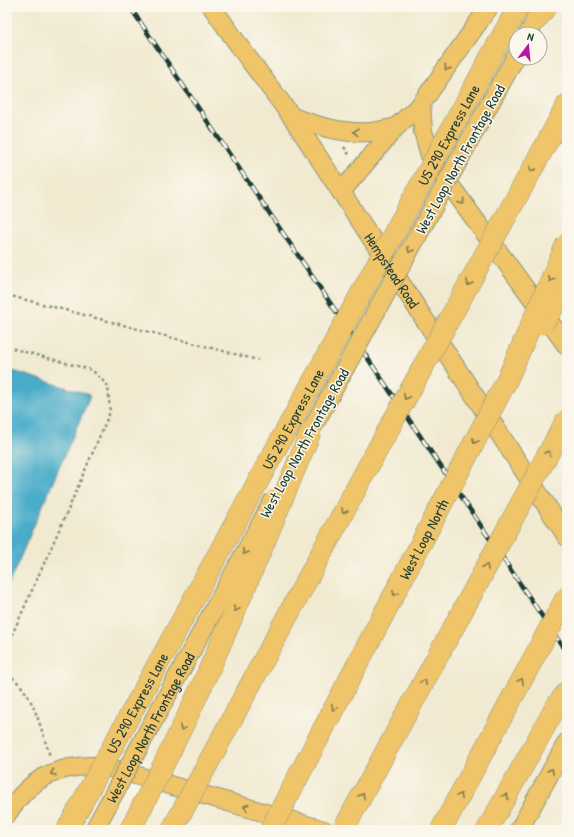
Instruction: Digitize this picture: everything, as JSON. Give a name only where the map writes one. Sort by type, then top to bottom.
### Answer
[{"type":"highway","name":"US 290 Express Lane","points":[[67,830],[518,7]]},
{"type":"highway","points":[[172,830],[374,456],[567,105]]},
{"type":"highway","name":"West Loop North","points":[[270,830],[506,382],[567,243]]},
{"type":"highway","points":[[506,382],[567,286]]},
{"type":"highway","points":[[343,830],[567,419]]},
{"type":"highway","points":[[130,830],[203,683],[244,590],[310,432]]},
{"type":"highway","points":[[441,830],[567,596]]},
{"type":"highway","points":[[487,830],[557,705],[567,692]]},
{"type":"main road","name":"Hempstead Road","points":[[212,7],[292,117],[567,537]]},
{"type":"main road","points":[[341,192],[395,128],[421,104],[489,7]]},
{"type":"main road","name":"West Loop North Frontage Road","points":[[94,830],[510,66]]},
{"type":"main road","points":[[421,104],[423,131],[431,159],[567,346]]},
{"type":"main road","points":[[292,117],[315,126],[344,131],[370,132],[395,128]]},
{"type":"main road","points":[[519,830],[567,742]]},
{"type":"main road","points":[[7,814],[18,797],[33,784],[50,774],[65,769],[104,766],[324,830]]},
{"type":"path","points":[[7,294],[258,360]]},
{"type":"path","points":[[7,347],[92,370],[108,386],[110,412],[7,646]]},
{"type":"path","points":[[7,674],[16,679],[26,692],[35,711],[50,756]]},
{"type":"water","points":[[7,369],[87,394],[89,395],[89,399],[7,588]]},
{"type":"railway","points":[[130,7],[567,653]]}]
